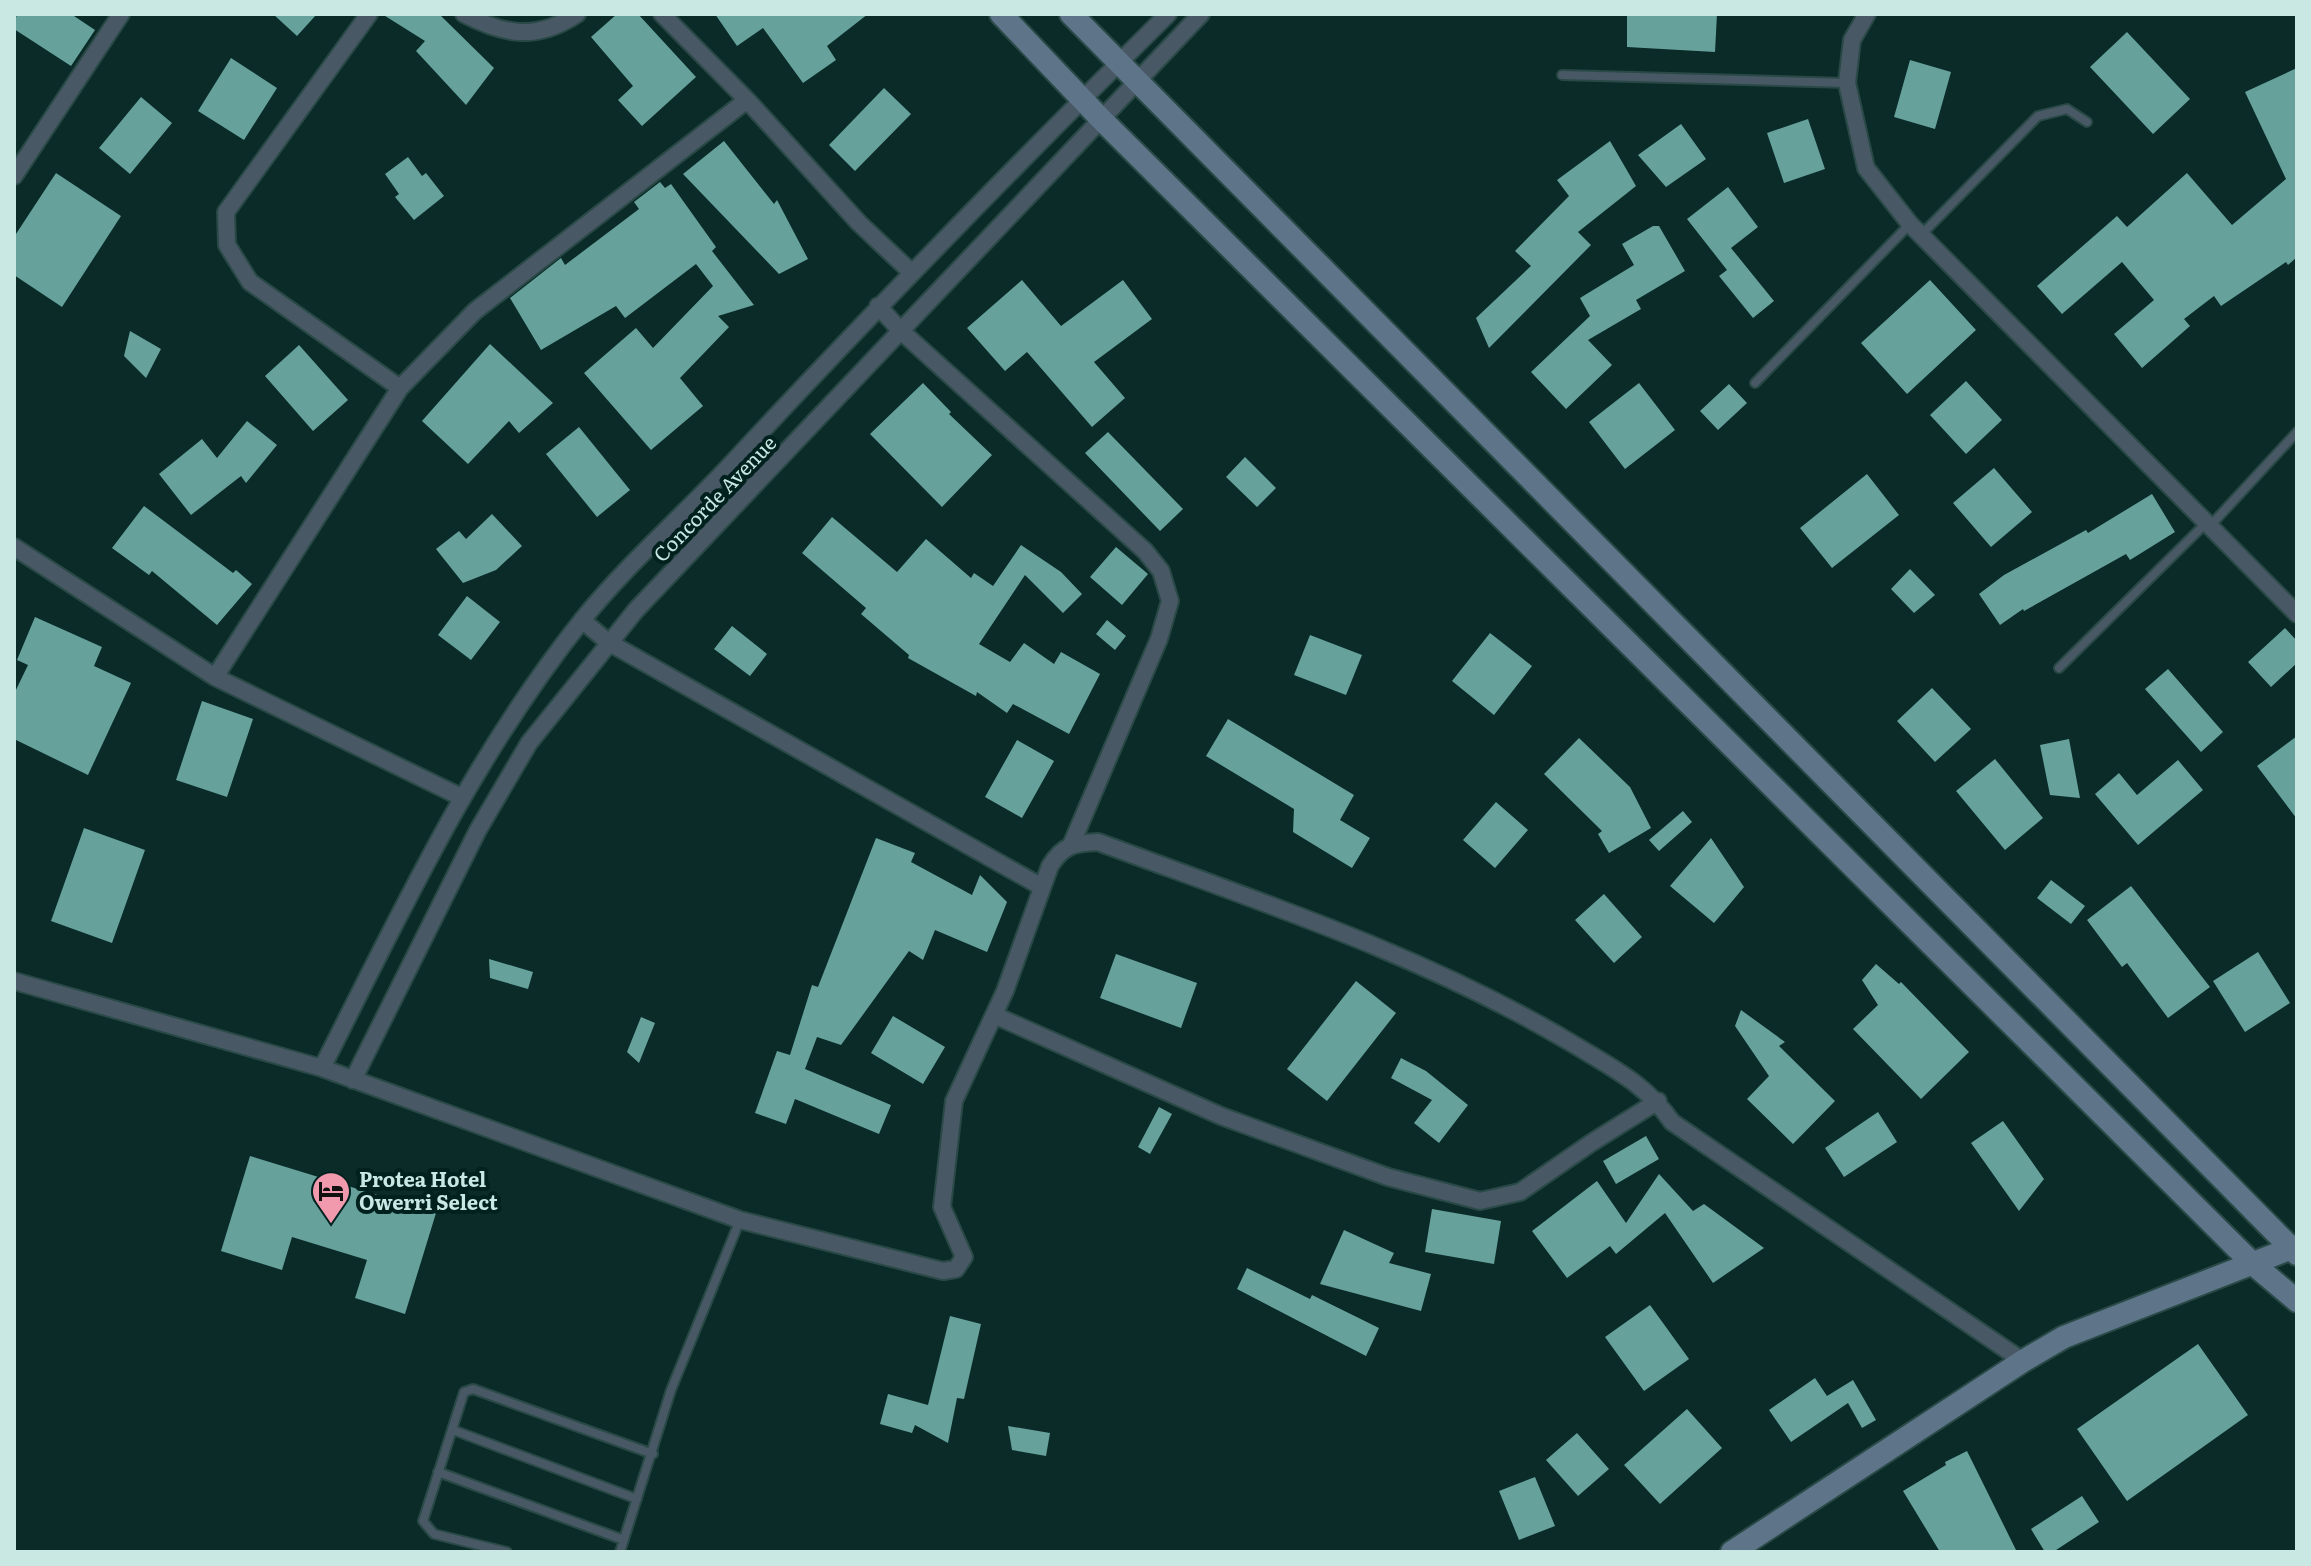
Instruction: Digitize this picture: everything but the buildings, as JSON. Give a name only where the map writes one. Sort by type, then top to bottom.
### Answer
[{"type":"main road","points":[[1001,14],[1100,118],[2252,1263],[2297,1301]]},
{"type":"main road","points":[[1071,14],[2295,1250],[2252,1263],[2064,1337],[1732,1552]]},
{"type":"street","points":[[14,176],[20,153],[121,14]]},
{"type":"street","points":[[369,14],[226,212],[227,245],[250,282],[400,388]]},
{"type":"street","points":[[464,14],[491,28],[529,34],[567,21],[577,14]]},
{"type":"street","points":[[662,14],[747,100],[859,223],[911,272]]},
{"type":"street","name":"Concorde Avenue","points":[[322,1068],[461,797],[582,620],[878,306],[1168,14]]},
{"type":"street","name":"Concorde Avenue","points":[[353,1080],[503,786],[529,743],[608,642],[1201,14]]},
{"type":"street","points":[[1867,14],[1852,40],[1847,83],[1866,168],[1916,229],[2297,614]]},
{"type":"street","points":[[215,677],[400,388],[475,311],[747,100]]},
{"type":"street","points":[[878,306],[901,331],[1145,551],[1161,571],[1170,601],[1159,639],[1072,843]]},
{"type":"street","points":[[14,547],[215,677],[461,797]]},
{"type":"street","points":[[582,620],[608,642],[1042,887]]},
{"type":"street","points":[[14,981],[322,1068],[740,1220],[943,1271],[956,1269],[964,1257],[942,1207],[954,1101],[994,1015],[1050,866],[1059,851],[1072,843],[1098,842],[1372,943],[1512,1008],[1637,1083],[1658,1101],[1672,1122],[2023,1361]]},
{"type":"street","points":[[994,1015],[1221,1116],[1388,1177],[1480,1201],[1520,1192],[1658,1101]]},
{"type":"lane","points":[[1562,75],[1847,83]]},
{"type":"lane","points":[[1755,383],[2038,116],[2067,109],[2087,122]]},
{"type":"lane","points":[[2059,668],[2208,525],[2297,432]]},
{"type":"lane","points":[[620,1552],[671,1390],[740,1220]]},
{"type":"lane","points":[[507,1552],[434,1534],[423,1521],[464,1392],[473,1389],[653,1454]]},
{"type":"lane","points":[[453,1430],[637,1499]]},
{"type":"lane","points":[[438,1472],[624,1540]]},
{"type":"place","name":"Protea Hotel Owerri Select","points":[[331,1225]]}]
